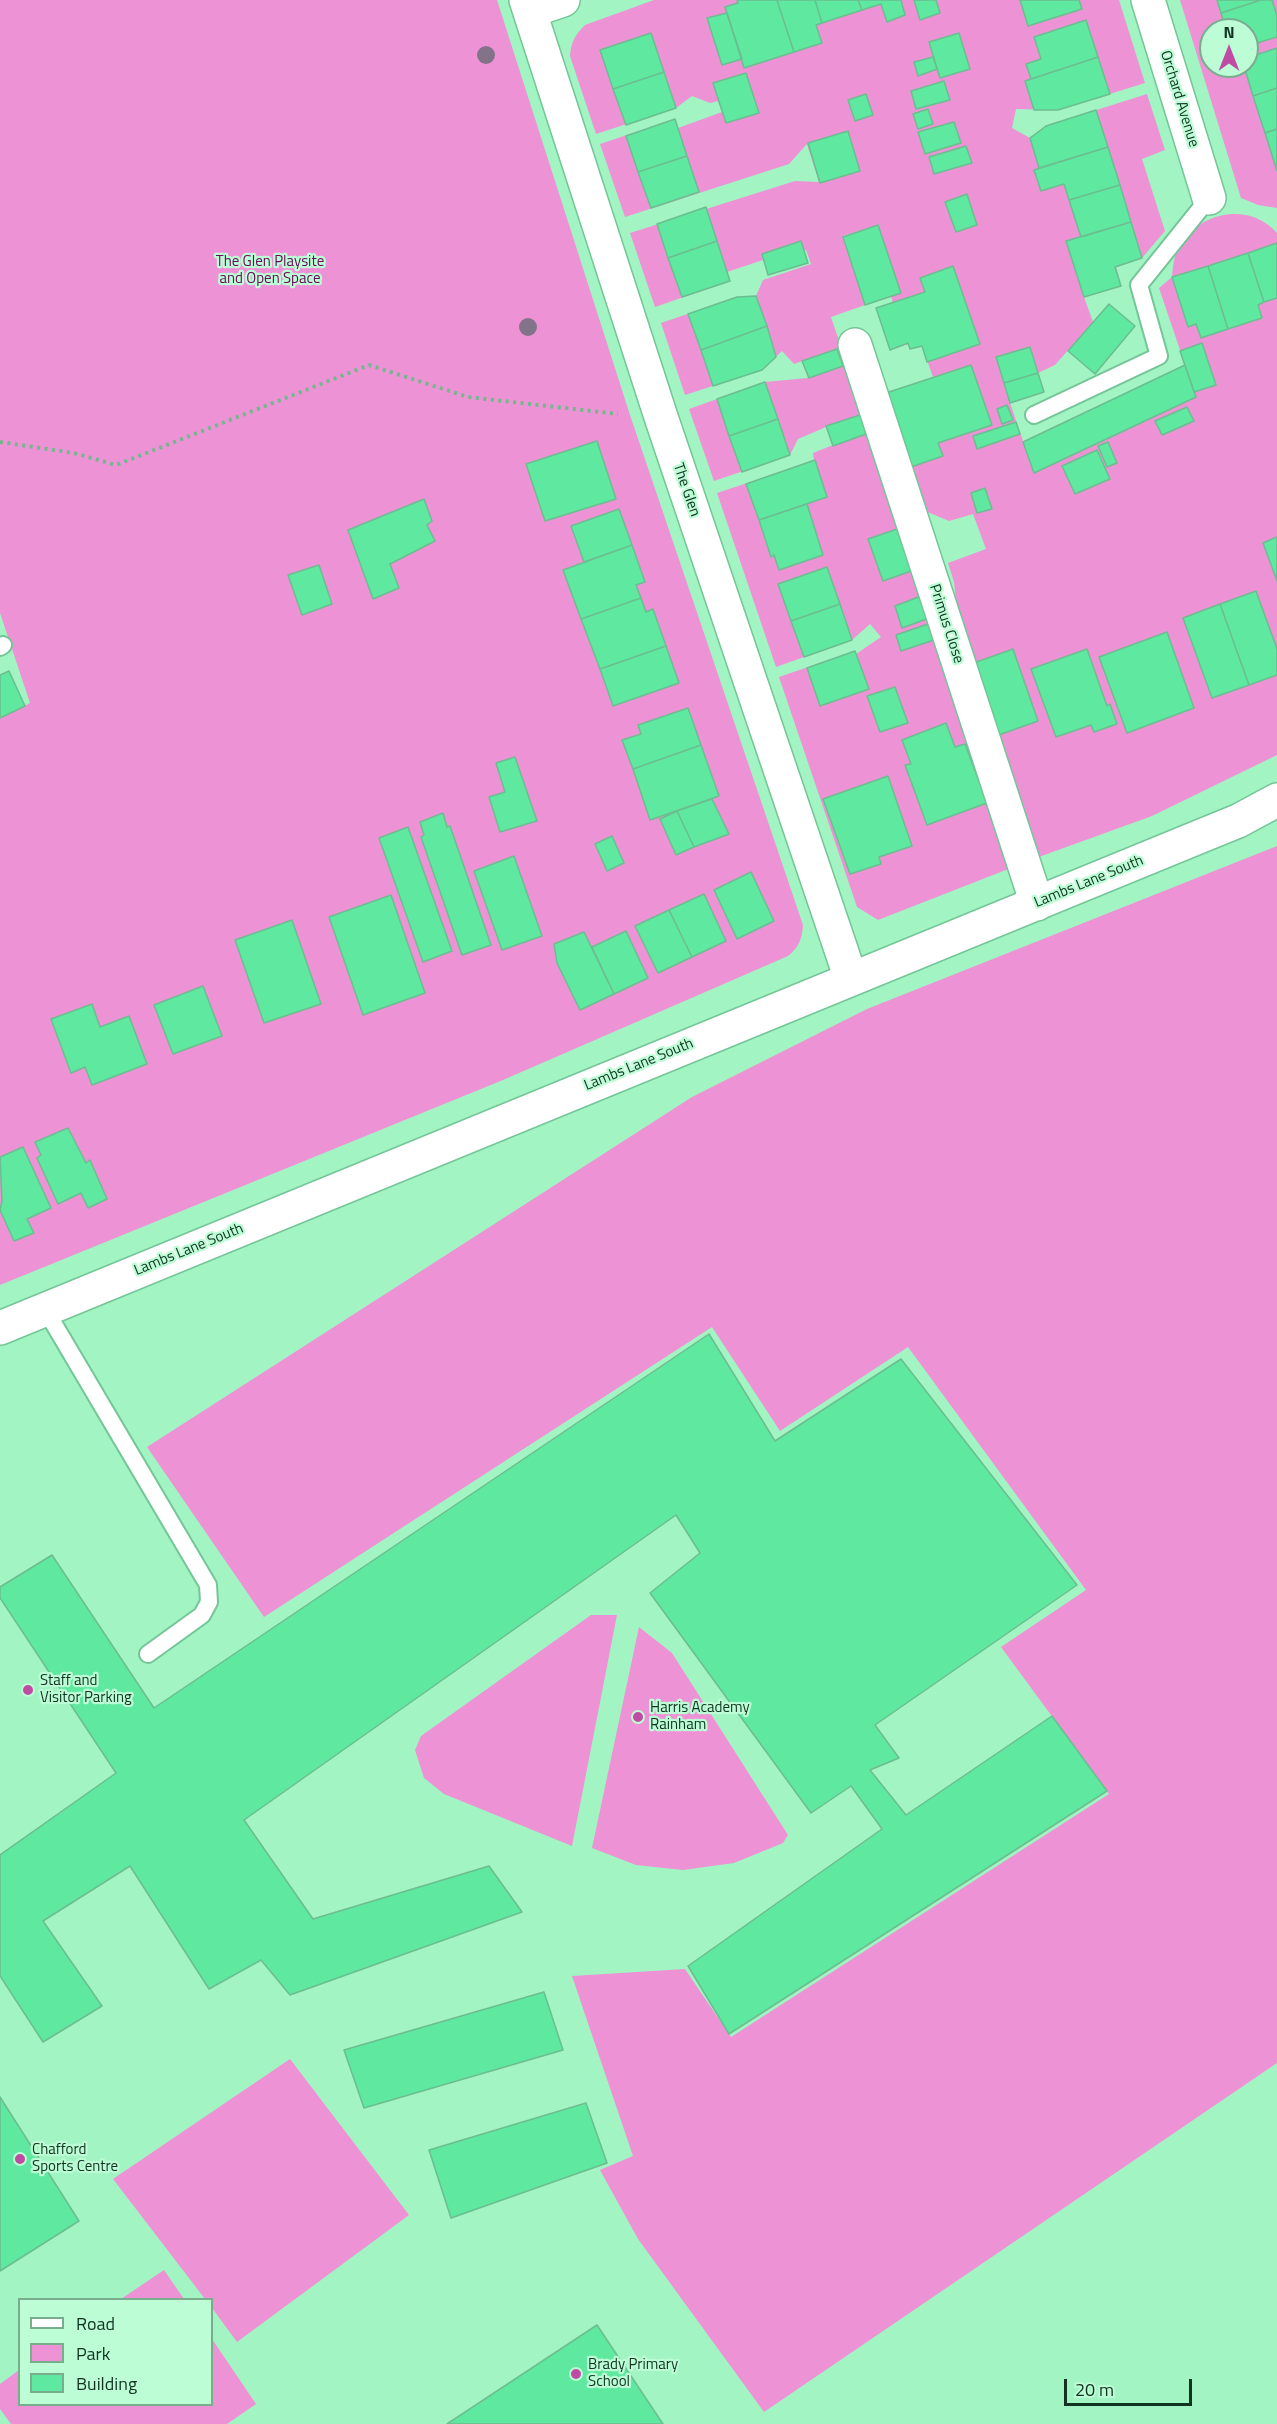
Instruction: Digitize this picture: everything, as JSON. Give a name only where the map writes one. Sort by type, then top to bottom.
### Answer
[{"type":"street","points":[[528,6],[563,0]]},
{"type":"street","name":"Orchard Avenue","points":[[1148,0],[1209,198]]},
{"type":"street","name":"The Glen","points":[[528,6],[661,417],[850,979]]},
{"type":"street","name":"Primus Close","points":[[855,345],[1037,904]]},
{"type":"street","name":"Lambs Lane South","points":[[0,1328],[1238,821],[1277,800]]},
{"type":"lane","points":[[1034,415],[1159,356],[1139,285],[1209,198]]},
{"type":"lane","points":[[45,1309],[208,1585],[209,1602],[202,1615],[148,1654]]},
{"type":"path","points":[[0,442],[74,453],[116,465],[369,365],[468,397],[661,417]]},
{"type":"green space","name":"The Glen Playsite and Open Space","points":[[0,0],[497,0],[630,415],[803,925],[799,942],[788,956],[503,1080],[0,1285],[0,718],[30,703],[0,613]]},
{"type":"green space","points":[[654,0],[1119,0],[1145,83],[1058,110],[1016,109],[1012,128],[1030,138],[1046,126],[1147,94],[1165,150],[1142,159],[1165,231],[1142,258],[1116,267],[1121,286],[1084,297],[1093,322],[1055,365],[1038,373],[1044,392],[1010,403],[1034,473],[1196,397],[1159,288],[1172,277],[1180,245],[1192,231],[1203,223],[1228,214],[1254,217],[1277,233],[1277,755],[1152,816],[1036,858],[961,646],[954,582],[948,563],[986,549],[973,514],[949,521],[925,511],[886,393],[933,377],[922,346],[910,349],[908,344],[890,350],[876,308],[893,303],[891,296],[900,293],[878,225],[843,236],[865,305],[831,317],[1016,866],[878,920],[857,907],[779,677],[855,651],[856,654],[881,637],[870,624],[852,640],[776,667],[717,493],[814,461],[813,453],[833,445],[826,427],[798,439],[790,455],[714,481],[689,409],[765,382],[808,378],[802,361],[794,364],[782,351],[762,370],[685,395],[661,323],[737,297],[756,296],[763,280],[811,264],[806,250],[762,254],[763,260],[727,272],[730,281],[655,307],[630,233],[795,181],[819,182],[807,144],[789,164],[625,217],[600,144],[675,119],[678,128],[722,112],[718,101],[710,103],[692,96],[676,108],[596,134],[570,56],[574,39],[585,25]]},
{"type":"green space","points":[[1180,0],[1277,0],[1277,208],[1258,205],[1241,198],[1204,78],[1259,78],[1259,18],[1199,18],[1199,62]]},
{"type":"green space","points":[[1277,846],[1277,2063],[764,2412],[638,2239],[600,2170],[633,2156],[572,1976],[685,1969],[731,2037],[1109,1794],[1001,1647],[1086,1590],[908,1347],[780,1431],[712,1327],[264,1617],[147,1447],[692,1097],[867,1009]]},
{"type":"green space","points":[[591,1615],[617,1615],[572,1846],[444,1794],[424,1778],[415,1750],[421,1736]]},
{"type":"green space","points":[[639,1627],[672,1653],[788,1835],[783,1843],[734,1863],[683,1870],[636,1865],[592,1848]]},
{"type":"green space","points":[[290,2059],[409,2215],[237,2342],[213,2309],[213,2298],[204,2298],[113,2179]]},
{"type":"green space","points":[[164,2270],[183,2298],[122,2298]]},
{"type":"green space","points":[[213,2340],[256,2404],[227,2424],[11,2424],[0,2409],[0,2384],[18,2371],[18,2406],[213,2406]]},
{"type":"building","points":[[737,0],[777,0],[794,52],[744,68],[725,7],[738,3]]},
{"type":"building","points":[[777,0],[815,0],[822,23],[816,25],[822,43],[794,52]]},
{"type":"building","points":[[815,0],[858,0],[862,10],[822,23]]},
{"type":"building","points":[[858,0],[901,0],[905,15],[887,22],[881,4],[862,10]]},
{"type":"building","points":[[914,0],[936,0],[940,13],[920,20]]},
{"type":"building","points":[[1020,0],[1079,0],[1082,9],[1028,26]]},
{"type":"building","points":[[1217,0],[1261,0],[1221,13]]},
{"type":"building","points":[[1261,0],[1272,0],[1277,16],[1277,37],[1259,42],[1259,18],[1222,18],[1221,13]]},
{"type":"building","points":[[727,13],[742,59],[722,65],[707,18]]},
{"type":"building","points":[[1086,20],[1098,57],[1031,79],[1026,64],[1041,59],[1034,37]]},
{"type":"building","points":[[651,33],[664,72],[613,89],[600,50]]},
{"type":"building","points":[[959,33],[970,69],[940,78],[929,42]]},
{"type":"building","points":[[1277,48],[1277,88],[1253,96],[1248,78],[1259,78],[1259,54]]},
{"type":"building","points":[[933,57],[937,69],[918,76],[914,62]]},
{"type":"building","points":[[1098,57],[1110,94],[1058,110],[1034,110],[1025,81]]},
{"type":"building","points":[[664,72],[676,108],[626,125],[613,89]]},
{"type":"building","points":[[746,73],[759,113],[726,123],[713,83]]},
{"type":"building","points":[[944,81],[950,100],[916,109],[911,91]]},
{"type":"building","points":[[1277,88],[1277,129],[1265,133],[1253,96]]},
{"type":"building","points":[[866,94],[873,115],[855,121],[848,100]]},
{"type":"building","points":[[928,109],[933,124],[918,129],[913,114]]},
{"type":"building","points":[[1096,110],[1108,147],[1039,168],[1030,138],[1046,126]]},
{"type":"building","points":[[675,119],[687,156],[638,172],[626,136]]},
{"type":"building","points":[[954,122],[961,143],[925,154],[918,132]]},
{"type":"building","points":[[1277,129],[1277,171],[1265,133]]},
{"type":"building","points":[[848,131],[860,171],[820,183],[808,143]]},
{"type":"building","points":[[966,146],[972,163],[934,174],[929,157]]},
{"type":"building","points":[[1108,147],[1120,185],[1069,200],[1064,184],[1041,191],[1034,170]]},
{"type":"building","points":[[687,156],[699,192],[651,208],[638,172]]},
{"type":"building","points":[[1120,185],[1131,222],[1081,237],[1069,200]]},
{"type":"building","points":[[967,194],[977,225],[956,232],[945,202]]},
{"type":"building","points":[[706,207],[717,241],[668,258],[657,224]]},
{"type":"building","points":[[1131,222],[1142,258],[1115,267],[1121,286],[1084,297],[1066,241]]},
{"type":"building","points":[[878,225],[901,293],[865,305],[843,237]]},
{"type":"building","points":[[717,241],[730,281],[682,297],[668,258]]},
{"type":"building","points":[[801,241],[808,263],[768,275],[762,254]]},
{"type":"building","points":[[1277,243],[1277,298],[1264,302],[1248,253]]},
{"type":"building","points":[[1248,253],[1264,302],[1258,305],[1262,318],[1228,329],[1208,266]]},
{"type":"building","points":[[953,266],[980,344],[927,362],[922,346],[910,349],[908,343],[890,350],[876,308],[925,292],[920,278]]},
{"type":"building","points":[[1208,266],[1228,329],[1201,338],[1196,324],[1188,327],[1172,277]]},
{"type":"building","points":[[756,296],[767,326],[701,350],[688,314],[737,297]]},
{"type":"building","points":[[1109,304],[1135,326],[1095,374],[1068,351]]},
{"type":"building","points":[[767,326],[776,357],[762,370],[713,386],[701,350]]},
{"type":"building","points":[[1202,343],[1216,385],[1194,392],[1180,351]]},
{"type":"building","points":[[1030,347],[1038,373],[1004,383],[996,357]]},
{"type":"building","points":[[837,349],[843,366],[809,378],[802,361]]},
{"type":"building","points":[[971,365],[992,425],[938,443],[943,456],[911,467],[886,393]]},
{"type":"building","points":[[1185,365],[1196,397],[1034,473],[1023,442]]},
{"type":"building","points":[[1038,373],[1044,392],[1010,403],[1004,383]]},
{"type":"building","points":[[765,382],[778,419],[729,436],[717,399]]},
{"type":"building","points":[[1007,405],[1013,420],[1002,424],[997,409]]},
{"type":"building","points":[[1187,407],[1194,421],[1162,435],[1155,421]]},
{"type":"building","points":[[860,415],[866,434],[833,446],[826,426]]},
{"type":"building","points":[[778,419],[790,455],[742,472],[729,436]]},
{"type":"building","points":[[1016,422],[1020,434],[977,449],[973,436]]},
{"type":"building","points":[[597,441],[616,499],[545,521],[526,464]]},
{"type":"building","points":[[1108,442],[1117,463],[1107,467],[1098,446]]},
{"type":"building","points":[[1097,450],[1110,479],[1075,494],[1062,466]]},
{"type":"building","points":[[815,460],[827,497],[759,520],[746,484]]},
{"type":"building","points":[[985,488],[992,509],[977,513],[971,493]]},
{"type":"building","points":[[424,499],[432,521],[427,525],[435,541],[390,564],[399,588],[373,599],[348,530]]},
{"type":"building","points":[[807,504],[823,555],[779,570],[774,555],[771,557],[759,520]]},
{"type":"building","points":[[619,509],[632,545],[584,562],[571,526]]},
{"type":"building","points":[[900,528],[914,570],[883,581],[868,539]]},
{"type":"building","points":[[1277,537],[1277,581],[1263,543]]},
{"type":"building","points":[[632,545],[645,582],[636,585],[641,598],[581,619],[563,570]]},
{"type":"building","points":[[319,565],[332,604],[302,615],[288,575]]},
{"type":"building","points":[[827,567],[840,604],[791,621],[778,584]]},
{"type":"building","points":[[1256,591],[1277,649],[1277,675],[1249,685],[1220,604]]},
{"type":"building","points":[[921,596],[929,618],[902,628],[895,606]]},
{"type":"building","points":[[641,598],[646,612],[653,609],[666,646],[600,669],[581,619]]},
{"type":"building","points":[[840,604],[852,640],[804,657],[791,621]]},
{"type":"building","points":[[1220,604],[1249,685],[1212,698],[1183,618]]},
{"type":"building","points":[[928,624],[934,640],[901,651],[896,635]]},
{"type":"building","points":[[1167,632],[1194,708],[1127,733],[1099,657]]},
{"type":"building","points":[[666,646],[679,683],[613,706],[600,669]]},
{"type":"building","points":[[1013,649],[1038,721],[993,737],[968,665]]},
{"type":"building","points":[[1087,649],[1107,706],[1110,704],[1117,724],[1094,732],[1091,725],[1056,737],[1031,669]]},
{"type":"building","points":[[855,651],[869,689],[820,706],[807,668]]},
{"type":"building","points":[[9,671],[25,706],[0,718],[0,675]]},
{"type":"building","points":[[895,687],[908,723],[880,732],[867,696]]},
{"type":"building","points":[[688,708],[701,745],[633,769],[622,740],[641,734],[638,725]]},
{"type":"building","points":[[946,723],[955,747],[965,744],[987,803],[927,825],[905,765],[911,764],[902,740]]},
{"type":"building","points":[[701,745],[719,796],[650,820],[633,769]]},
{"type":"building","points":[[515,757],[537,821],[500,832],[489,797],[505,792],[496,763]]},
{"type":"building","points":[[888,776],[912,846],[879,857],[881,864],[850,874],[823,799]]},
{"type":"building","points":[[712,799],[729,834],[694,847],[677,811]]},
{"type":"building","points":[[677,811],[694,847],[676,855],[660,819]]},
{"type":"building","points":[[443,813],[447,827],[450,826],[491,945],[462,955],[421,837],[424,835],[420,822]]},
{"type":"building","points":[[408,827],[452,951],[423,962],[379,838]]},
{"type":"building","points":[[612,836],[624,863],[607,871],[595,844]]},
{"type":"building","points":[[514,856],[542,936],[502,950],[474,871]]},
{"type":"building","points":[[751,872],[774,921],[737,939],[714,890]]},
{"type":"building","points":[[704,894],[726,941],[692,957],[669,910]]},
{"type":"building","points":[[391,895],[425,993],[363,1015],[329,917]]},
{"type":"building","points":[[669,910],[692,957],[658,973],[635,926]]},
{"type":"building","points":[[292,920],[321,1004],[264,1023],[235,940]]},
{"type":"building","points":[[626,931],[648,978],[614,994],[592,947]]},
{"type":"building","points":[[584,932],[614,994],[580,1010],[557,963],[554,944]]},
{"type":"building","points":[[203,986],[222,1036],[173,1054],[154,1005]]},
{"type":"building","points":[[92,1004],[100,1027],[129,1016],[147,1064],[92,1085],[85,1067],[71,1073],[51,1019]]},
{"type":"building","points":[[68,1128],[86,1163],[90,1160],[107,1199],[88,1208],[81,1193],[58,1204],[37,1158],[41,1155],[35,1142]]},
{"type":"building","points":[[23,1147],[51,1208],[27,1219],[34,1233],[14,1241],[0,1210],[2,1201],[0,1157]]},
{"type":"building","points":[[709,1334],[775,1441],[901,1359],[1077,1585],[875,1725],[899,1758],[870,1770],[906,1815],[1052,1716],[1107,1791],[729,2034],[688,1966],[882,1829],[851,1786],[811,1813],[650,1593],[700,1553],[676,1515],[244,1820],[313,1919],[489,1866],[522,1912],[290,1995],[261,1960],[209,1989],[130,1866],[43,1921],[102,2006],[43,2042],[0,1976],[0,1855],[116,1773],[0,1598],[0,1587],[52,1555],[154,1708]]},
{"type":"building","points":[[544,1992],[563,2050],[364,2108],[344,2050]]},
{"type":"building","name":"Chafford Sports Centre","points":[[0,2097],[79,2221],[0,2271]]},
{"type":"building","points":[[586,2103],[607,2163],[451,2218],[429,2150]]},
{"type":"building","name":"Brady Primary School","points":[[597,2325],[663,2424],[447,2424]]},
{"type":"place","name":"Staff and Visitor Parking","points":[[28,1690]]},
{"type":"place","name":"Harris Academy Rainham","points":[[638,1717]]},
{"type":"place","name":"Chafford Sports Centre","points":[[20,2159]]},
{"type":"place","name":"Brady Primary School","points":[[576,2374]]}]
